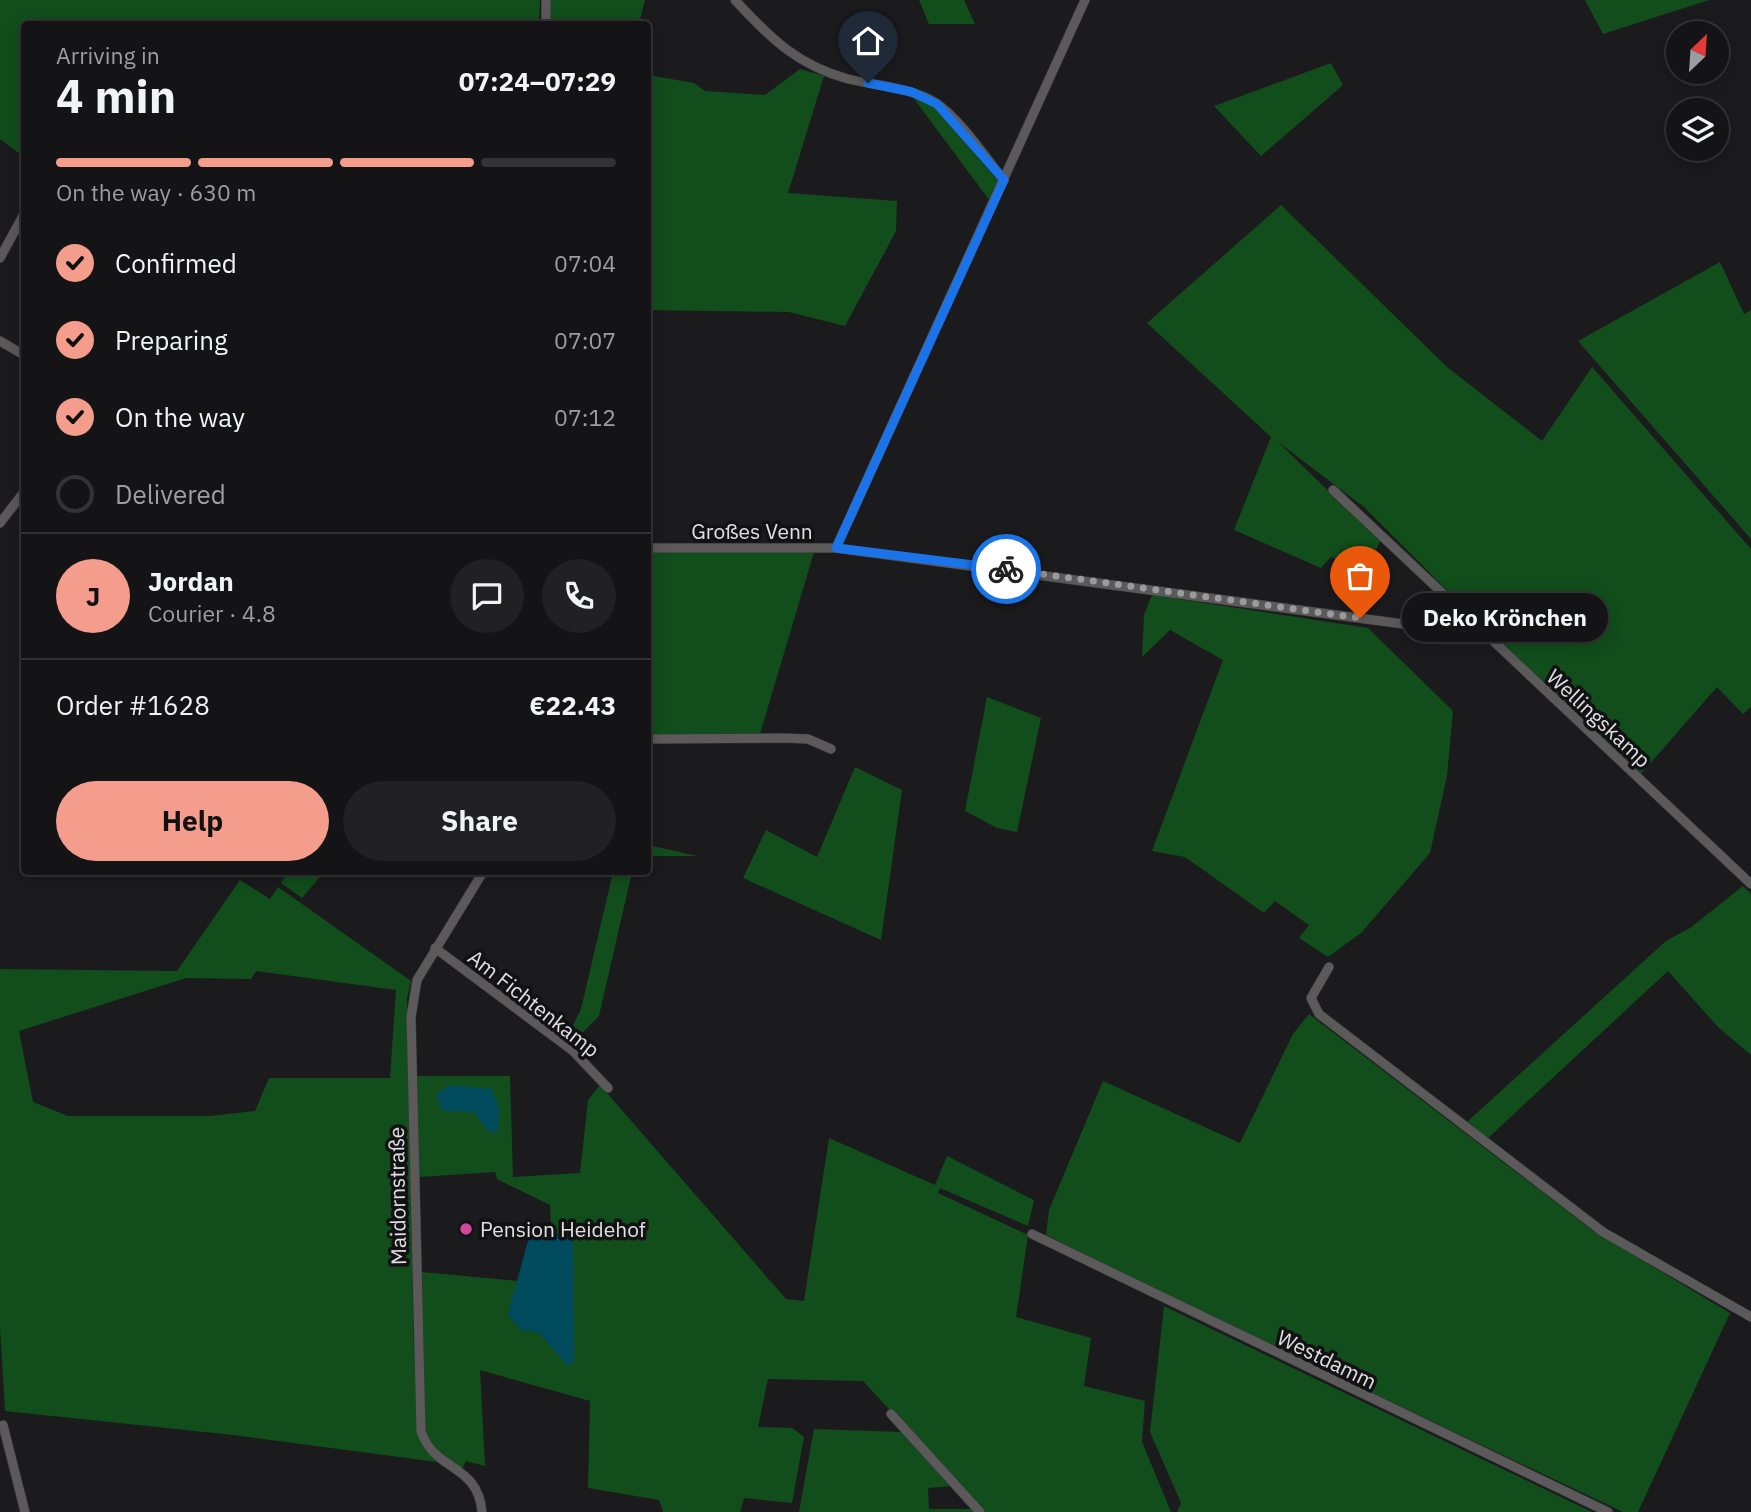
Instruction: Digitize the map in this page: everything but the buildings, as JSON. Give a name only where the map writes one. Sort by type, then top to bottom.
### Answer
[{"type":"street","points":[[546,0],[546,21]]},
{"type":"street","points":[[735,0],[768,36],[803,63],[846,79],[912,92],[937,104],[1004,180]]},
{"type":"street","points":[[836,548],[1085,0]]},
{"type":"street","points":[[0,258],[21,220]]},
{"type":"street","points":[[0,341],[21,353]]},
{"type":"street","name":"Wellingskamp","points":[[1333,490],[1750,880]]},
{"type":"street","points":[[0,523],[21,496]]},
{"type":"street","name":"Großes Venn","points":[[651,548],[836,548],[1463,632],[1480,628]]},
{"type":"street","points":[[651,739],[808,739],[831,749]]},
{"type":"street","name":"Maidornstraße","points":[[482,875],[417,980],[411,1017],[421,1431],[431,1451],[466,1474],[475,1484],[482,1512]]},
{"type":"street","name":"Am Fichtenkamp","points":[[435,948],[573,1051],[608,1088]]},
{"type":"street","points":[[1329,967],[1311,998],[1319,1014],[1603,1232],[1751,1317]]},
{"type":"street","name":"Westdamm","points":[[1032,1234],[1608,1512]]},
{"type":"street","points":[[891,1414],[980,1512]]},
{"type":"street","points":[[3,1425],[25,1512]]},
{"type":"green space","points":[[0,0],[540,0],[539,21],[21,21],[21,155],[0,139]]},
{"type":"green space","points":[[546,0],[645,0],[640,21],[547,21]]},
{"type":"green space","points":[[919,0],[964,0],[975,24],[929,24]]},
{"type":"green space","points":[[1585,0],[1709,0],[1603,34]]},
{"type":"green space","points":[[1331,63],[1343,85],[1261,156],[1214,106]]},
{"type":"green space","points":[[800,69],[824,76],[788,193],[897,201],[896,231],[845,326],[789,312],[651,310],[651,76],[694,83],[705,91],[765,95]]},
{"type":"green space","points":[[912,96],[935,108],[998,181],[990,201]]},
{"type":"green space","points":[[1281,205],[1447,367],[1542,441],[1592,367],[1751,549],[1751,707],[1743,714],[1717,687],[1641,774],[1510,653],[1364,507],[1278,442],[1380,541],[1367,571],[1331,557],[1321,568],[1234,530],[1271,437],[1147,323]]},
{"type":"green space","points":[[1720,262],[1744,314],[1751,310],[1751,539],[1578,341]]},
{"type":"green space","points":[[814,552],[760,734],[651,734],[651,553]]},
{"type":"green space","points":[[1152,595],[1368,628],[1453,711],[1447,776],[1430,853],[1361,933],[1328,957],[1299,938],[1309,925],[1275,901],[1264,913],[1185,857],[1152,851],[1223,660],[1170,630],[1142,657],[1144,615]]},
{"type":"green space","points":[[987,697],[1041,718],[1017,832],[997,828],[965,811]]},
{"type":"green space","points":[[855,767],[902,790],[881,940],[743,878],[766,830],[817,857]]},
{"type":"green space","points":[[651,846],[697,856],[651,856]]},
{"type":"green space","points":[[287,875],[321,875],[302,898],[281,883]]},
{"type":"green space","points":[[612,875],[631,875],[599,1016],[577,1038],[569,1033],[581,1009]]},
{"type":"green space","points":[[240,880],[270,899],[278,887],[411,981],[407,998],[414,1361],[423,1362],[422,1272],[518,1281],[508,1314],[521,1330],[538,1332],[568,1365],[573,1238],[566,1234],[551,1234],[550,1205],[497,1179],[495,1172],[419,1177],[417,1076],[510,1076],[513,1177],[580,1173],[588,1100],[600,1085],[786,1299],[804,1301],[829,1138],[935,1185],[947,1156],[1034,1200],[1028,1226],[940,1188],[938,1193],[1028,1235],[1016,1317],[1091,1338],[1084,1386],[1145,1401],[1142,1442],[1171,1512],[984,1512],[863,1381],[768,1379],[758,1427],[792,1428],[804,1437],[792,1503],[744,1498],[740,1512],[663,1512],[659,1500],[588,1488],[590,1401],[480,1370],[485,1466],[466,1461],[460,1473],[437,1462],[233,1435],[5,1411],[0,1327],[0,969],[177,971]],"holes":[[[256,971],[396,990],[390,1078],[269,1078],[255,1111],[210,1116],[68,1116],[33,1102],[19,1031],[186,978],[251,979]]]},
{"type":"green space","points":[[1743,886],[1751,894],[1751,1055],[1718,1027],[1668,971],[1488,1138],[1467,1122],[1666,941],[1690,928]]},
{"type":"green space","points":[[1309,1014],[1592,1230],[1730,1313],[1638,1512],[1623,1512],[1166,1295],[1046,1235],[1049,1210],[1103,1081],[1240,1143],[1293,1034]]},
{"type":"green space","points":[[1164,1306],[1592,1512],[1177,1512],[1181,1503],[1150,1432]]},
{"type":"green space","points":[[814,1429],[901,1432],[952,1486],[928,1488],[929,1509],[976,1509],[978,1512],[799,1512]]},
{"type":"water","points":[[449,1085],[492,1089],[499,1108],[498,1131],[490,1133],[473,1112],[442,1111],[436,1095]]},
{"type":"water","points":[[566,1234],[573,1238],[574,1361],[568,1366],[538,1332],[521,1330],[508,1314],[529,1237]]},
{"type":"way so far","points":[[1006,569],[1360,618]]},
{"type":"place","name":"Deko Krönchen","points":[[1360,618]]},
{"type":"place","name":"Pension Heidehof","points":[[466,1229]]},
{"type":"route","points":[[868,83],[912,92],[937,104],[1004,180],[836,548],[1006,569]]}]
